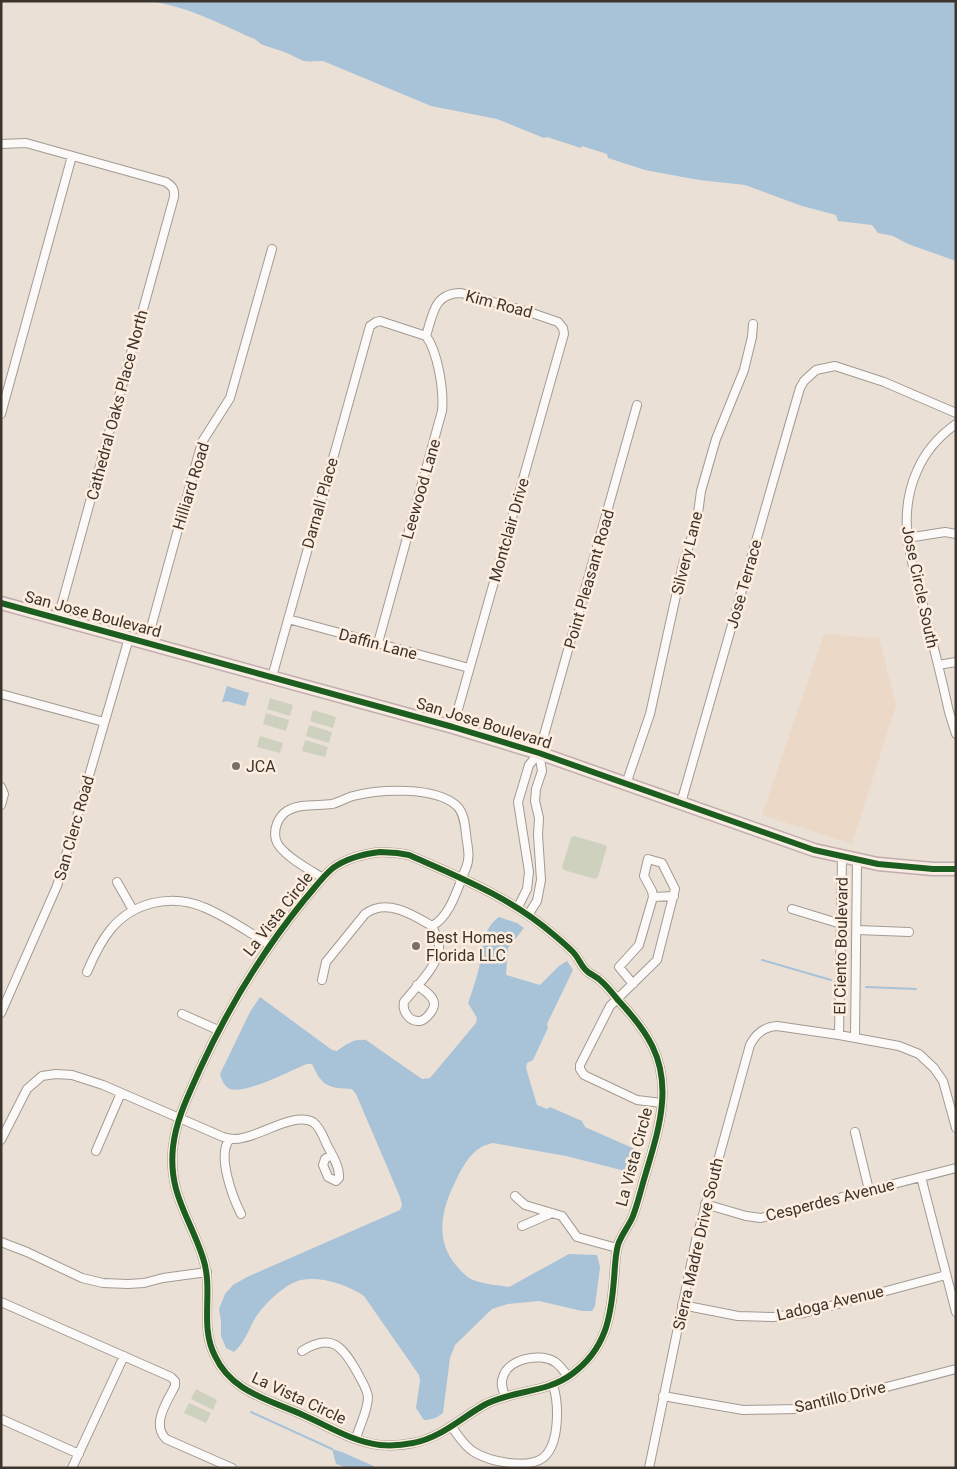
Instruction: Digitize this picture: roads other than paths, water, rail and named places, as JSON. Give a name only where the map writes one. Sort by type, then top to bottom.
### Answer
[{"type":"main road","name":"San Jose Boulevard","points":[[1,602],[453,727],[539,753],[805,847],[857,861],[909,868],[956,869]]},
{"type":"street","points":[[1,144],[26,143],[72,156],[1,414]]},
{"type":"street","name":"Cathedral Oaks Place North","points":[[58,618],[174,197],[172,186],[166,182],[72,156]]},
{"type":"street","name":"Hilliard Road","points":[[147,642],[202,442],[230,398],[272,249]]},
{"type":"street","name":"Kim Road","points":[[426,336],[439,302],[452,293],[461,293],[558,322],[564,334]]},
{"type":"street","name":"Darnall Place","points":[[272,677],[368,330],[370,326],[380,321],[426,336]]},
{"type":"street","name":"Silvery Lane","points":[[626,784],[650,714],[681,571],[697,521],[701,491],[716,439],[744,370],[752,337],[753,324]]},
{"type":"street","name":"Montclair Drive","points":[[453,727],[564,334]]},
{"type":"street","name":"Leewood Lane","points":[[378,643],[442,411],[439,373],[433,348],[426,336]]},
{"type":"street","name":"Jose Terrace","points":[[681,803],[800,388],[808,376],[816,370],[839,367],[884,382],[956,413]]},
{"type":"street","name":"Point Pleasant Road","points":[[518,907],[527,889],[529,867],[518,802],[529,765],[539,753],[637,405]]},
{"type":"street","name":"Jose Circle South","points":[[956,424],[942,435],[928,452],[912,482],[906,508],[907,538],[956,734]]},
{"type":"street","points":[[907,538],[945,532],[956,534]]},
{"type":"street","name":"Daffin Lane","points":[[288,619],[469,668]]},
{"type":"street","name":"San Clerc Road","points":[[1,1013],[57,886],[129,638]]},
{"type":"street","points":[[938,665],[956,662]]},
{"type":"street","points":[[1,694],[104,722]]},
{"type":"street","name":"Point Pleasant Road","points":[[528,915],[537,901],[541,880],[539,866],[539,818],[535,801],[536,789],[542,771],[539,753]]},
{"type":"street","points":[[1,787],[4,794],[1,805]]},
{"type":"street","points":[[323,878],[282,850],[276,842],[275,831],[277,822],[282,814],[299,806],[335,803],[354,795],[378,792],[426,793],[442,798],[457,806],[464,820],[469,858],[448,910],[432,926]]},
{"type":"street","points":[[522,834],[538,832]]},
{"type":"street","name":"La Vista Circle","points":[[380,852],[397,852],[462,878],[518,907],[557,937],[575,954],[583,968],[603,982],[642,1026],[653,1046],[663,1078],[662,1103],[655,1143],[634,1214],[617,1248],[611,1315],[605,1335],[592,1354],[576,1372],[553,1385],[505,1396],[488,1403],[433,1437],[412,1444],[379,1445],[356,1438],[255,1394],[239,1385],[223,1371],[212,1350],[207,1332],[206,1318],[209,1298],[207,1272],[203,1257],[180,1206],[172,1157],[178,1119],[218,1030],[239,991],[285,924],[332,869],[350,859],[380,852]]},
{"type":"street","name":"El Ciento Boulevard","points":[[839,1035],[842,857]]},
{"type":"street","points":[[633,984],[619,968],[639,946],[653,897],[644,876],[648,859],[662,863],[675,889],[657,960],[633,984],[617,998],[606,1011],[580,1064],[580,1069],[584,1075],[637,1100],[662,1103]]},
{"type":"street","name":"El Ciento Boulevard","points":[[855,1038],[857,861]]},
{"type":"street","points":[[529,867],[539,866]]},
{"type":"street","points":[[117,882],[132,910]]},
{"type":"street","points":[[653,897],[674,896]]},
{"type":"street","points":[[87,972],[103,939],[118,922],[132,910],[161,901],[188,902],[212,911],[270,944]]},
{"type":"street","points":[[322,980],[326,962],[365,914],[371,909],[387,906],[432,926],[438,941],[439,949],[434,964],[417,985],[404,1002],[402,1008],[406,1014],[419,1021],[425,1019],[433,1009],[434,1003],[431,996],[417,985]]},
{"type":"street","points":[[792,909],[841,924]]},
{"type":"street","points":[[856,930],[909,932]]},
{"type":"street","points":[[182,1014],[218,1030]]},
{"type":"street","name":"Sierra Madre Drive South","points":[[649,1468],[696,1240],[750,1044],[765,1028],[777,1026],[839,1035]]},
{"type":"street","points":[[839,1035],[907,1049],[919,1054],[934,1068],[943,1082],[956,1128]]},
{"type":"street","points":[[1,1140],[27,1089],[34,1082],[47,1074],[68,1074],[103,1085],[178,1119],[230,1139],[249,1137],[293,1120],[305,1120],[317,1126],[331,1155]]},
{"type":"street","points":[[96,1151],[121,1093]]},
{"type":"street","points":[[855,1132],[870,1190]]},
{"type":"street","points":[[230,1139],[227,1142],[226,1150],[226,1176],[241,1214]]},
{"type":"street","name":"Cesperdes Avenue","points":[[705,1204],[746,1216],[761,1218],[956,1168]]},
{"type":"street","points":[[921,1177],[956,1312]]},
{"type":"street","points":[[515,1196],[525,1205],[562,1216],[577,1237],[617,1248]]},
{"type":"street","points":[[522,1226],[552,1213]]},
{"type":"street","points":[[1,1242],[82,1278],[103,1283],[144,1283],[162,1278],[207,1272]]},
{"type":"street","name":"Ladoga Avenue","points":[[682,1305],[738,1316],[773,1317],[804,1312],[946,1275]]},
{"type":"street","points":[[1,1302],[171,1377],[175,1381],[175,1386],[160,1418],[159,1425],[163,1437],[166,1440],[232,1468]]},
{"type":"street","points":[[302,1351],[322,1342],[330,1343],[338,1347],[354,1367],[368,1396],[356,1438]]},
{"type":"street","points":[[72,1468],[124,1356]]},
{"type":"street","points":[[505,1396],[501,1386],[505,1372],[509,1367],[521,1361],[534,1357],[546,1358],[555,1362],[568,1376]]},
{"type":"street","name":"Santillo Drive","points":[[664,1396],[743,1410],[795,1408],[817,1405],[956,1369]]},
{"type":"street","points":[[451,1426],[462,1442],[474,1452],[492,1460],[510,1465],[535,1462],[543,1458],[550,1450],[558,1419],[557,1398],[553,1385]]},
{"type":"street","points":[[1,1419],[79,1454]]},
{"type":"water","points":[[145,1],[956,1],[956,261],[908,244],[893,236],[878,233],[872,225],[838,221],[836,215],[802,206],[745,185],[699,180],[645,170],[608,158],[607,154],[547,137],[544,138],[497,119],[431,106],[323,61],[304,61],[261,44],[253,38],[187,10]]},
{"type":"water","points":[[227,686],[249,693],[245,706],[226,701],[222,702]]},
{"type":"water","points":[[499,917],[517,923],[524,928],[508,948],[506,975],[540,985],[559,966],[567,961],[573,970],[547,1024],[548,1028],[533,1060],[527,1063],[526,1068],[537,1105],[547,1109],[550,1107],[582,1121],[585,1127],[637,1150],[635,1161],[629,1172],[566,1156],[493,1143],[481,1147],[468,1160],[453,1186],[443,1218],[443,1239],[452,1260],[468,1277],[480,1282],[509,1287],[569,1254],[597,1255],[600,1267],[595,1306],[592,1311],[582,1311],[539,1301],[508,1304],[492,1309],[455,1345],[450,1358],[443,1413],[427,1420],[424,1420],[416,1408],[420,1381],[419,1375],[364,1296],[342,1285],[317,1279],[301,1280],[290,1284],[274,1296],[261,1310],[243,1342],[234,1352],[226,1348],[221,1336],[219,1309],[225,1294],[233,1285],[247,1277],[400,1210],[402,1205],[356,1094],[352,1089],[327,1085],[319,1077],[312,1064],[307,1064],[267,1082],[244,1089],[235,1090],[225,1085],[220,1074],[250,1012],[260,997],[332,1050],[337,1051],[354,1041],[366,1040],[422,1079],[430,1078],[476,1023],[477,1018],[468,1003],[478,972],[486,935],[493,922]]},
{"type":"water","points":[[332,1449],[378,1468],[348,1468],[336,1464]]},
{"type":"waterway","points":[[762,960],[831,980]]},
{"type":"waterway","points":[[866,987],[916,989]]},
{"type":"waterway","points":[[251,1412],[332,1449]]},
{"type":"place","name":"JCA","points":[[236,766]]},
{"type":"place","name":"Best Homes Florida LLC","points":[[416,946]]}]
